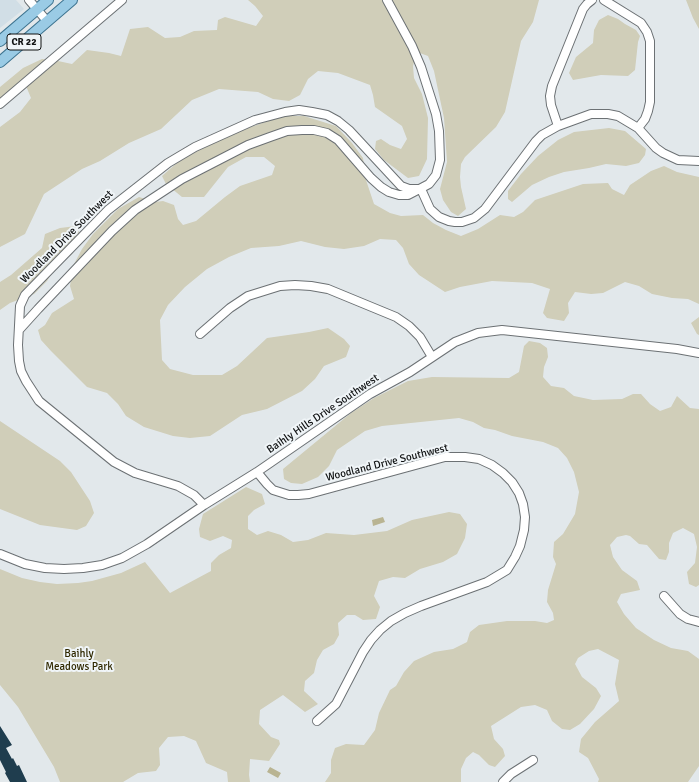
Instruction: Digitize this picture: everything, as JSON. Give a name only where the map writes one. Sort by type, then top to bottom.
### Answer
[{"type":"main road","name":"CR 22","points":[[0,41],[48,0]]},
{"type":"main road","name":"CR 22","points":[[0,62],[72,0]]},
{"type":"street","points":[[29,0],[47,21]]},
{"type":"street","points":[[0,104],[122,0]]},
{"type":"street","points":[[19,330],[112,231],[135,210],[188,175],[248,145],[270,137],[287,132],[302,130],[314,130],[327,133],[338,140],[371,178],[381,187],[389,192],[399,195],[408,195],[421,189],[433,180],[438,170],[440,147],[439,131],[431,96],[412,46],[387,0]]},
{"type":"street","points":[[558,126],[550,105],[552,86],[583,9],[586,4],[592,0]]},
{"type":"street","points":[[604,0],[640,23],[647,32],[650,41],[650,102],[645,119],[638,128]]},
{"type":"street","name":"Woodland Drive Southwest","points":[[204,505],[194,495],[178,486],[135,473],[114,462],[39,401],[31,391],[21,372],[19,360],[20,306],[25,295],[108,210],[168,163],[195,147],[255,120],[299,110],[327,115],[338,121],[349,130],[401,186],[409,189],[421,189]]},
{"type":"street","points":[[421,189],[430,209],[439,217],[455,222],[462,222],[474,218],[485,209],[536,141],[558,126],[582,116],[600,113],[618,116],[638,128],[656,148],[667,155],[678,160],[699,162]]},
{"type":"street","points":[[200,334],[230,308],[248,296],[280,286],[311,286],[328,289],[396,317],[409,326],[420,337],[432,356]]},
{"type":"street","name":"Baihly Hills Drive Southwest","points":[[0,554],[25,564],[45,568],[64,569],[83,568],[122,558],[136,551],[204,505],[257,472],[370,394],[401,377],[455,342],[478,333],[502,330],[677,349],[699,353]]},
{"type":"street","name":"Woodland Drive Southwest","points":[[257,472],[273,490],[290,495],[298,495],[309,494],[445,458],[465,457],[479,459],[492,465],[503,473],[512,482],[519,493],[523,504],[525,517],[524,530],[520,546],[507,570],[487,582],[421,606],[391,621],[380,630],[363,652],[336,704],[317,721]]},
{"type":"street","points":[[664,596],[680,614],[688,619],[699,622]]},
{"type":"street","points":[[503,782],[511,774],[533,760]]},
{"type":"shaded area","points":[[0,0],[16,0],[24,9],[0,28]]},
{"type":"shaded area","points":[[383,517],[385,522],[373,526],[372,520]]},
{"type":"shaded area","points":[[270,767],[281,773],[278,778],[267,772]]},
{"type":"green space","points":[[248,0],[539,0],[533,22],[521,41],[505,112],[496,127],[465,157],[461,164],[461,187],[466,209],[458,216],[451,212],[443,200],[440,189],[447,162],[444,118],[434,71],[428,56],[417,52],[413,66],[414,78],[422,94],[428,118],[427,159],[419,176],[408,178],[384,160],[375,149],[376,141],[381,139],[390,145],[401,149],[407,139],[402,126],[375,107],[370,85],[338,73],[318,71],[308,79],[300,95],[289,101],[273,99],[258,92],[219,89],[192,100],[161,129],[129,143],[100,161],[82,169],[44,194],[25,234],[0,247],[0,127],[20,112],[31,98],[26,86],[0,99],[0,87],[23,68],[42,59],[72,64],[87,50],[121,56],[130,29],[148,27],[165,38],[180,37],[194,31],[217,30],[218,20],[225,17],[256,26],[263,16]]},
{"type":"green space","points":[[686,0],[699,0],[699,29],[693,18]]},
{"type":"green space","points":[[608,15],[636,30],[640,36],[635,70],[628,76],[601,75],[573,80],[569,73],[576,57],[593,43],[594,30],[599,20]]},
{"type":"green space","points":[[283,116],[304,116],[336,126],[352,143],[363,158],[366,180],[374,204],[390,213],[401,216],[423,215],[433,223],[461,236],[478,229],[500,215],[514,217],[523,212],[535,200],[583,184],[608,183],[612,189],[624,195],[630,185],[651,171],[664,166],[677,172],[699,177],[699,304],[688,299],[672,298],[652,294],[639,286],[625,282],[603,293],[591,294],[575,292],[568,303],[569,313],[564,321],[547,318],[543,313],[550,289],[532,283],[492,281],[460,287],[445,292],[419,275],[409,264],[403,248],[396,240],[380,239],[364,246],[344,249],[325,247],[301,241],[279,246],[251,248],[229,257],[207,269],[185,287],[168,305],[160,320],[162,360],[170,369],[193,375],[222,375],[237,366],[267,338],[328,328],[344,339],[350,346],[346,357],[324,366],[315,379],[302,391],[267,409],[242,415],[210,436],[190,438],[173,436],[144,427],[126,416],[118,404],[107,393],[87,387],[41,340],[38,330],[45,325],[52,313],[74,299],[70,286],[73,266],[82,249],[93,234],[118,209],[139,197],[155,202],[163,201],[174,205],[178,219],[183,225],[196,221],[240,186],[272,175],[275,166],[264,157],[246,157],[228,167],[204,197],[182,197],[166,184],[162,176],[178,162],[199,150],[239,131]]},
{"type":"green space","points":[[609,128],[625,131],[646,149],[645,155],[639,163],[626,166],[606,164],[564,172],[532,185],[512,202],[508,199],[508,191],[521,174],[538,156],[558,140],[574,132]]},
{"type":"green space","points":[[76,226],[82,239],[72,254],[54,270],[47,281],[34,294],[10,303],[0,310],[0,282],[11,275],[42,248],[45,234],[60,228]]},
{"type":"green space","points":[[699,317],[699,335],[691,323]]},
{"type":"green space","points":[[529,341],[540,343],[547,348],[548,357],[544,367],[543,377],[551,386],[564,388],[574,396],[593,400],[622,399],[633,394],[641,394],[650,404],[660,411],[671,407],[677,396],[690,408],[699,409],[699,585],[696,587],[689,584],[687,572],[695,563],[697,547],[694,534],[683,528],[673,533],[669,543],[669,552],[666,560],[659,559],[647,545],[639,544],[630,536],[626,535],[617,537],[610,545],[613,557],[622,570],[637,581],[640,590],[621,594],[617,602],[624,614],[636,628],[654,640],[671,648],[688,651],[699,659],[699,766],[688,782],[598,782],[599,779],[588,758],[579,752],[581,739],[595,722],[619,701],[615,684],[619,660],[598,649],[589,651],[578,658],[575,664],[582,677],[596,688],[601,696],[594,709],[580,724],[570,730],[562,729],[552,721],[547,710],[535,705],[521,707],[491,726],[494,739],[503,749],[505,756],[495,767],[489,765],[479,755],[473,752],[466,758],[461,769],[461,782],[325,782],[331,773],[331,760],[335,748],[346,744],[364,745],[375,730],[379,713],[390,690],[396,686],[404,672],[414,661],[434,652],[453,649],[467,642],[470,632],[479,625],[507,621],[535,621],[547,623],[554,620],[553,613],[547,602],[548,590],[556,564],[553,557],[554,542],[563,534],[575,514],[579,492],[574,472],[567,458],[558,448],[543,442],[512,436],[484,428],[473,422],[459,418],[382,426],[365,431],[337,450],[329,466],[318,477],[302,484],[291,483],[284,479],[283,469],[351,413],[374,398],[408,381],[432,377],[509,378],[519,372],[524,346]]},
{"type":"green space","points":[[0,421],[60,461],[71,472],[90,501],[94,513],[86,526],[77,530],[40,525],[0,509]]},
{"type":"green space","name":"Baihly Meadows Park","points":[[246,487],[262,494],[265,504],[254,510],[248,516],[248,529],[257,535],[268,531],[281,535],[293,542],[308,540],[326,533],[354,535],[387,531],[412,520],[449,512],[460,514],[467,524],[465,538],[457,554],[443,562],[420,569],[405,578],[393,577],[379,581],[374,596],[380,607],[376,619],[363,620],[355,615],[347,615],[338,623],[339,635],[334,644],[323,650],[317,660],[314,673],[305,681],[304,691],[318,704],[305,712],[283,695],[260,710],[259,724],[271,737],[279,740],[280,744],[269,761],[250,759],[250,782],[228,782],[227,772],[206,763],[196,741],[184,736],[168,737],[159,748],[160,765],[156,771],[138,773],[123,782],[60,782],[54,767],[18,707],[0,685],[0,569],[22,578],[40,582],[57,584],[78,583],[92,581],[121,573],[145,562],[170,593],[211,571],[211,563],[219,555],[231,548],[232,540],[223,536],[210,541],[200,537],[199,529],[203,514]]},
{"type":"building","points":[[0,726],[12,745],[6,748],[17,766],[19,765],[27,782],[10,782],[5,773],[6,772],[0,760]]}]
